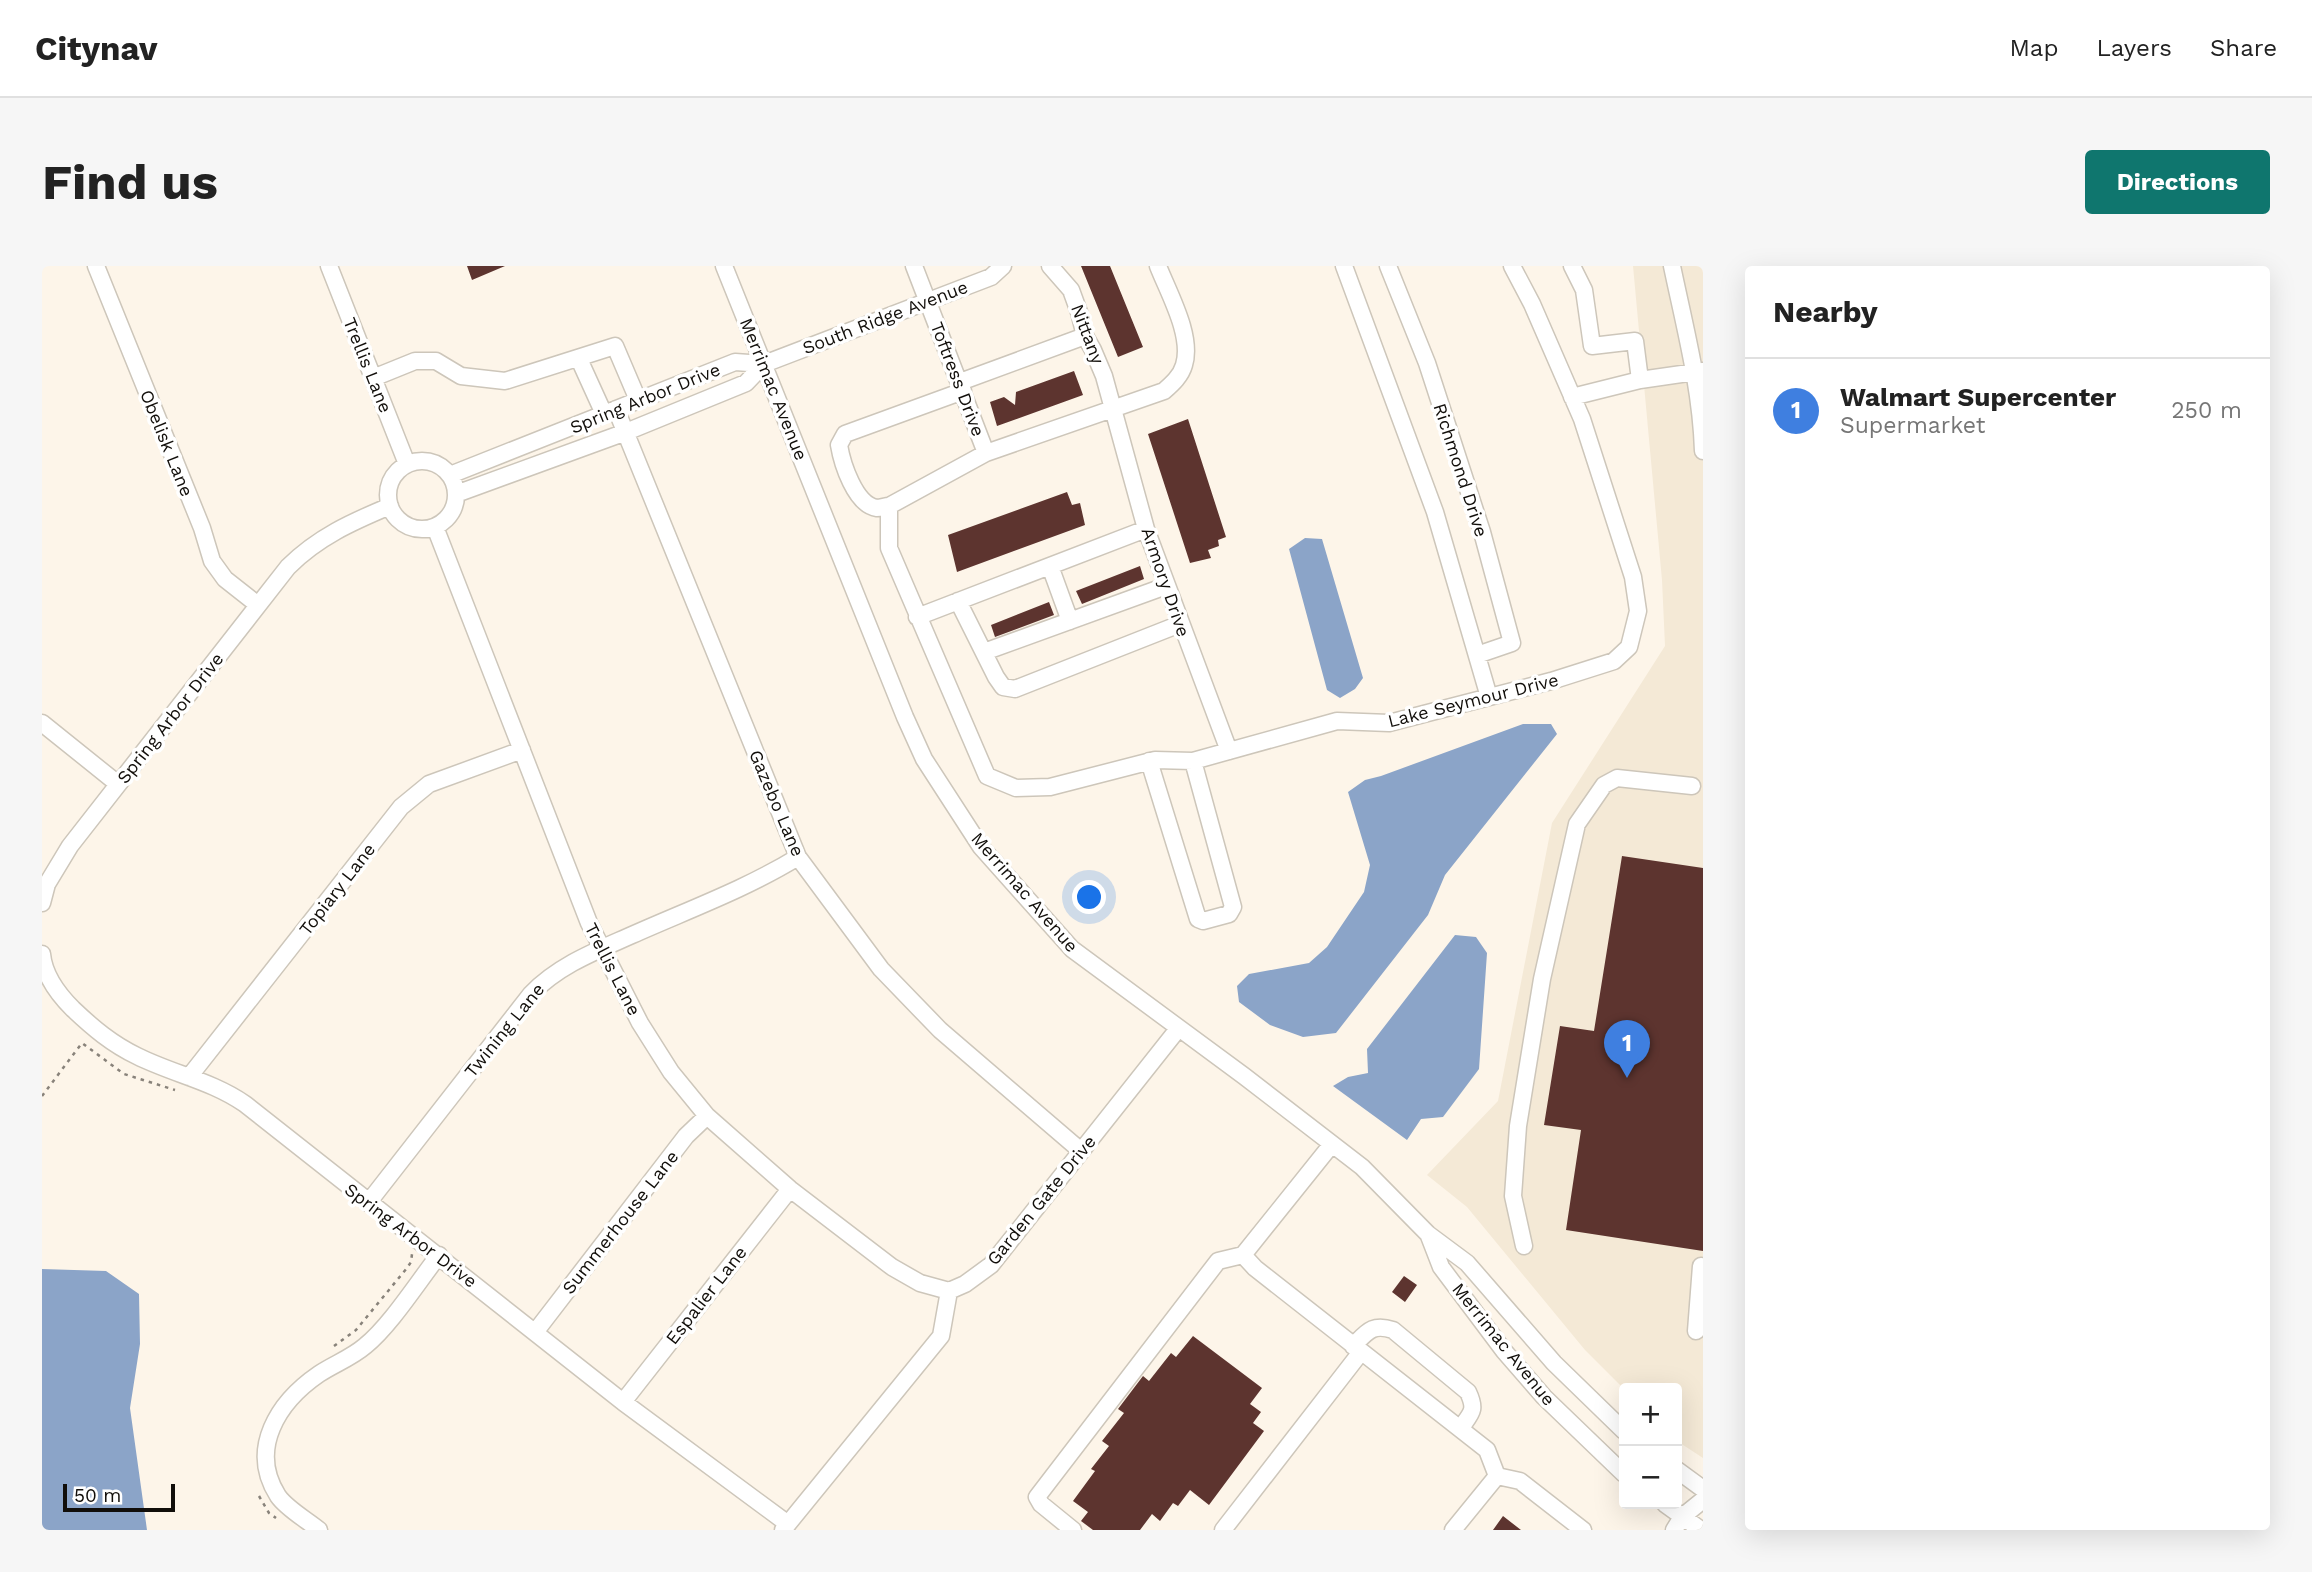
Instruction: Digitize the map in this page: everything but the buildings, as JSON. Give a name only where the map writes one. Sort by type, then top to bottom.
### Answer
[{"type":"street","name":"Obelisk Lane","points":[[96,266],[202,528],[212,561],[225,579],[258,605]]},
{"type":"street","name":"Trellis Lane","points":[[329,266],[407,464]]},
{"type":"street","name":"Merrimac Avenue","points":[[724,266],[905,718],[924,759],[981,847],[1072,949],[1362,1167],[1428,1234],[1466,1263],[1554,1363],[1619,1427]]},
{"type":"street","name":"Toftress Drive","points":[[914,266],[986,453]]},
{"type":"street","name":"South Ridge Avenue","points":[[764,364],[991,276],[1003,266]]},
{"type":"street","name":"Nittany","points":[[1050,266],[1071,290],[1085,336],[1093,350],[1113,409]]},
{"type":"street","points":[[1085,336],[845,434],[839,445],[853,488],[869,504],[877,508],[889,506],[986,453],[1164,391],[1177,379],[1184,366],[1185,337],[1158,266]]},
{"type":"street","points":[[1344,266],[1435,512],[1489,697]]},
{"type":"street","name":"Richmond Drive","points":[[1388,266],[1431,376],[1482,532],[1512,643],[1477,655]]},
{"type":"street","name":"Lake Seymour Drive","points":[[889,506],[889,548],[987,776],[1016,788],[1050,786],[1149,761],[1193,761],[1337,721],[1389,723],[1614,661],[1629,647],[1638,611],[1633,577],[1582,419],[1532,304],[1512,266]]},
{"type":"street","points":[[1572,266],[1584,290],[1592,346],[1635,341],[1640,380]]},
{"type":"street","points":[[1672,266],[1699,371],[1703,451]]},
{"type":"street","points":[[373,378],[415,361],[436,361],[461,376],[505,381],[615,346],[638,400]]},
{"type":"street","name":"Gazebo Lane","points":[[579,359],[610,412],[626,432],[798,857],[881,969],[940,1030],[1081,1151]]},
{"type":"street","name":"Spring Arbor Drive","points":[[450,475],[735,362],[764,364]]},
{"type":"street","name":"Spring Arbor Drive","points":[[456,495],[626,432],[746,383],[764,364]]},
{"type":"street","points":[[1572,397],[1640,380],[1699,371]]},
{"type":"street","name":"Armory Drive","points":[[1113,409],[1146,529],[1229,751]]},
{"type":"street","points":[[425,461],[435,463],[450,475],[456,495],[451,514],[435,527],[424,530],[413,528],[403,524],[395,516],[390,506],[389,487],[393,478],[407,464],[425,461]]},
{"type":"street","name":"Spring Arbor Drive","points":[[42,903],[45,882],[70,846],[288,567],[306,549],[343,526],[390,506]]},
{"type":"street","name":"Trellis Lane","points":[[435,527],[589,923],[640,1023],[671,1073],[707,1116],[790,1189],[892,1267],[920,1283],[949,1291]]},
{"type":"street","points":[[917,617],[1146,529]]},
{"type":"street","points":[[1050,566],[1070,621]]},
{"type":"street","points":[[984,652],[1166,586]]},
{"type":"street","points":[[958,601],[1003,687],[1015,689],[1180,624]]},
{"type":"street","points":[[42,723],[118,784]]},
{"type":"street","name":"Topiary Lane","points":[[189,1077],[407,801],[429,784],[522,750]]},
{"type":"street","points":[[1149,761],[1198,919],[1203,921],[1229,915],[1233,907],[1193,761]]},
{"type":"street","points":[[1524,1246],[1513,1196],[1518,1126],[1542,979],[1577,824],[1604,785],[1617,778],[1692,786]]},
{"type":"street","name":"Twining Lane","points":[[368,1203],[547,977],[602,948],[769,874],[798,857]]},
{"type":"street","name":"Spring Arbor Drive","points":[[42,954],[43,965],[58,994],[100,1034],[137,1056],[226,1091],[245,1104],[785,1527]]},
{"type":"street","name":"Garden Gate Drive","points":[[949,1291],[965,1284],[991,1265],[1178,1028]]},
{"type":"street","name":"Summerhouse Lane","points":[[536,1331],[686,1136],[707,1116]]},
{"type":"street","points":[[1073,1530],[1041,1504],[1037,1497],[1218,1261],[1243,1255],[1332,1144]]},
{"type":"street","name":"Espalier Lane","points":[[623,1402],[790,1189]]},
{"type":"street","name":"Merrimac Avenue","points":[[1428,1234],[1441,1266],[1504,1351],[1544,1397],[1619,1469]]},
{"type":"street","points":[[319,1530],[279,1499],[268,1475],[265,1457],[277,1415],[318,1375],[365,1346],[439,1255]]},
{"type":"street","points":[[1243,1255],[1255,1268],[1487,1450],[1497,1476]]},
{"type":"street","points":[[1696,1331],[1702,1266]]},
{"type":"street","points":[[785,1527],[941,1336],[949,1291]]},
{"type":"street","points":[[1223,1530],[1370,1329],[1381,1326],[1393,1330],[1468,1392],[1474,1404],[1473,1412],[1460,1429]]},
{"type":"street","points":[[1682,1474],[1703,1489]]},
{"type":"street","points":[[1453,1530],[1497,1476]]},
{"type":"street","points":[[1497,1476],[1520,1481],[1583,1530]]},
{"type":"street","points":[[1678,1523],[1703,1500]]},
{"type":"street","points":[[1678,1523],[1702,1529]]},
{"type":"path","points":[[42,1096],[82,1043],[124,1074],[178,1090]]},
{"type":"path","points":[[326,1352],[356,1330],[407,1268],[412,1255]]},
{"type":"path","points":[[257,1489],[269,1513],[280,1521]]},
{"type":"shaded area","points":[[1633,266],[1703,266],[1703,1458],[1682,1444],[1682,1383],[1619,1384],[1585,1350],[1467,1207],[1427,1175],[1498,1101],[1552,823],[1665,646],[1662,580]]},
{"type":"water","points":[[1305,538],[1322,539],[1363,678],[1355,689],[1340,698],[1327,690],[1289,549]]},
{"type":"water","points":[[1523,724],[1551,724],[1557,734],[1445,875],[1428,915],[1336,1033],[1303,1037],[1270,1025],[1239,1002],[1237,986],[1249,974],[1309,963],[1327,947],[1364,892],[1370,865],[1348,792],[1365,780]]},
{"type":"water","points":[[1455,935],[1476,937],[1487,953],[1479,1069],[1443,1117],[1421,1119],[1407,1140],[1333,1086],[1348,1077],[1368,1073],[1367,1049]]},
{"type":"water","points":[[42,1269],[106,1271],[139,1294],[140,1344],[130,1408],[147,1530],[42,1530]]},
{"type":"place","name":"Walmart Supercenter","points":[[1627,1078]]}]
